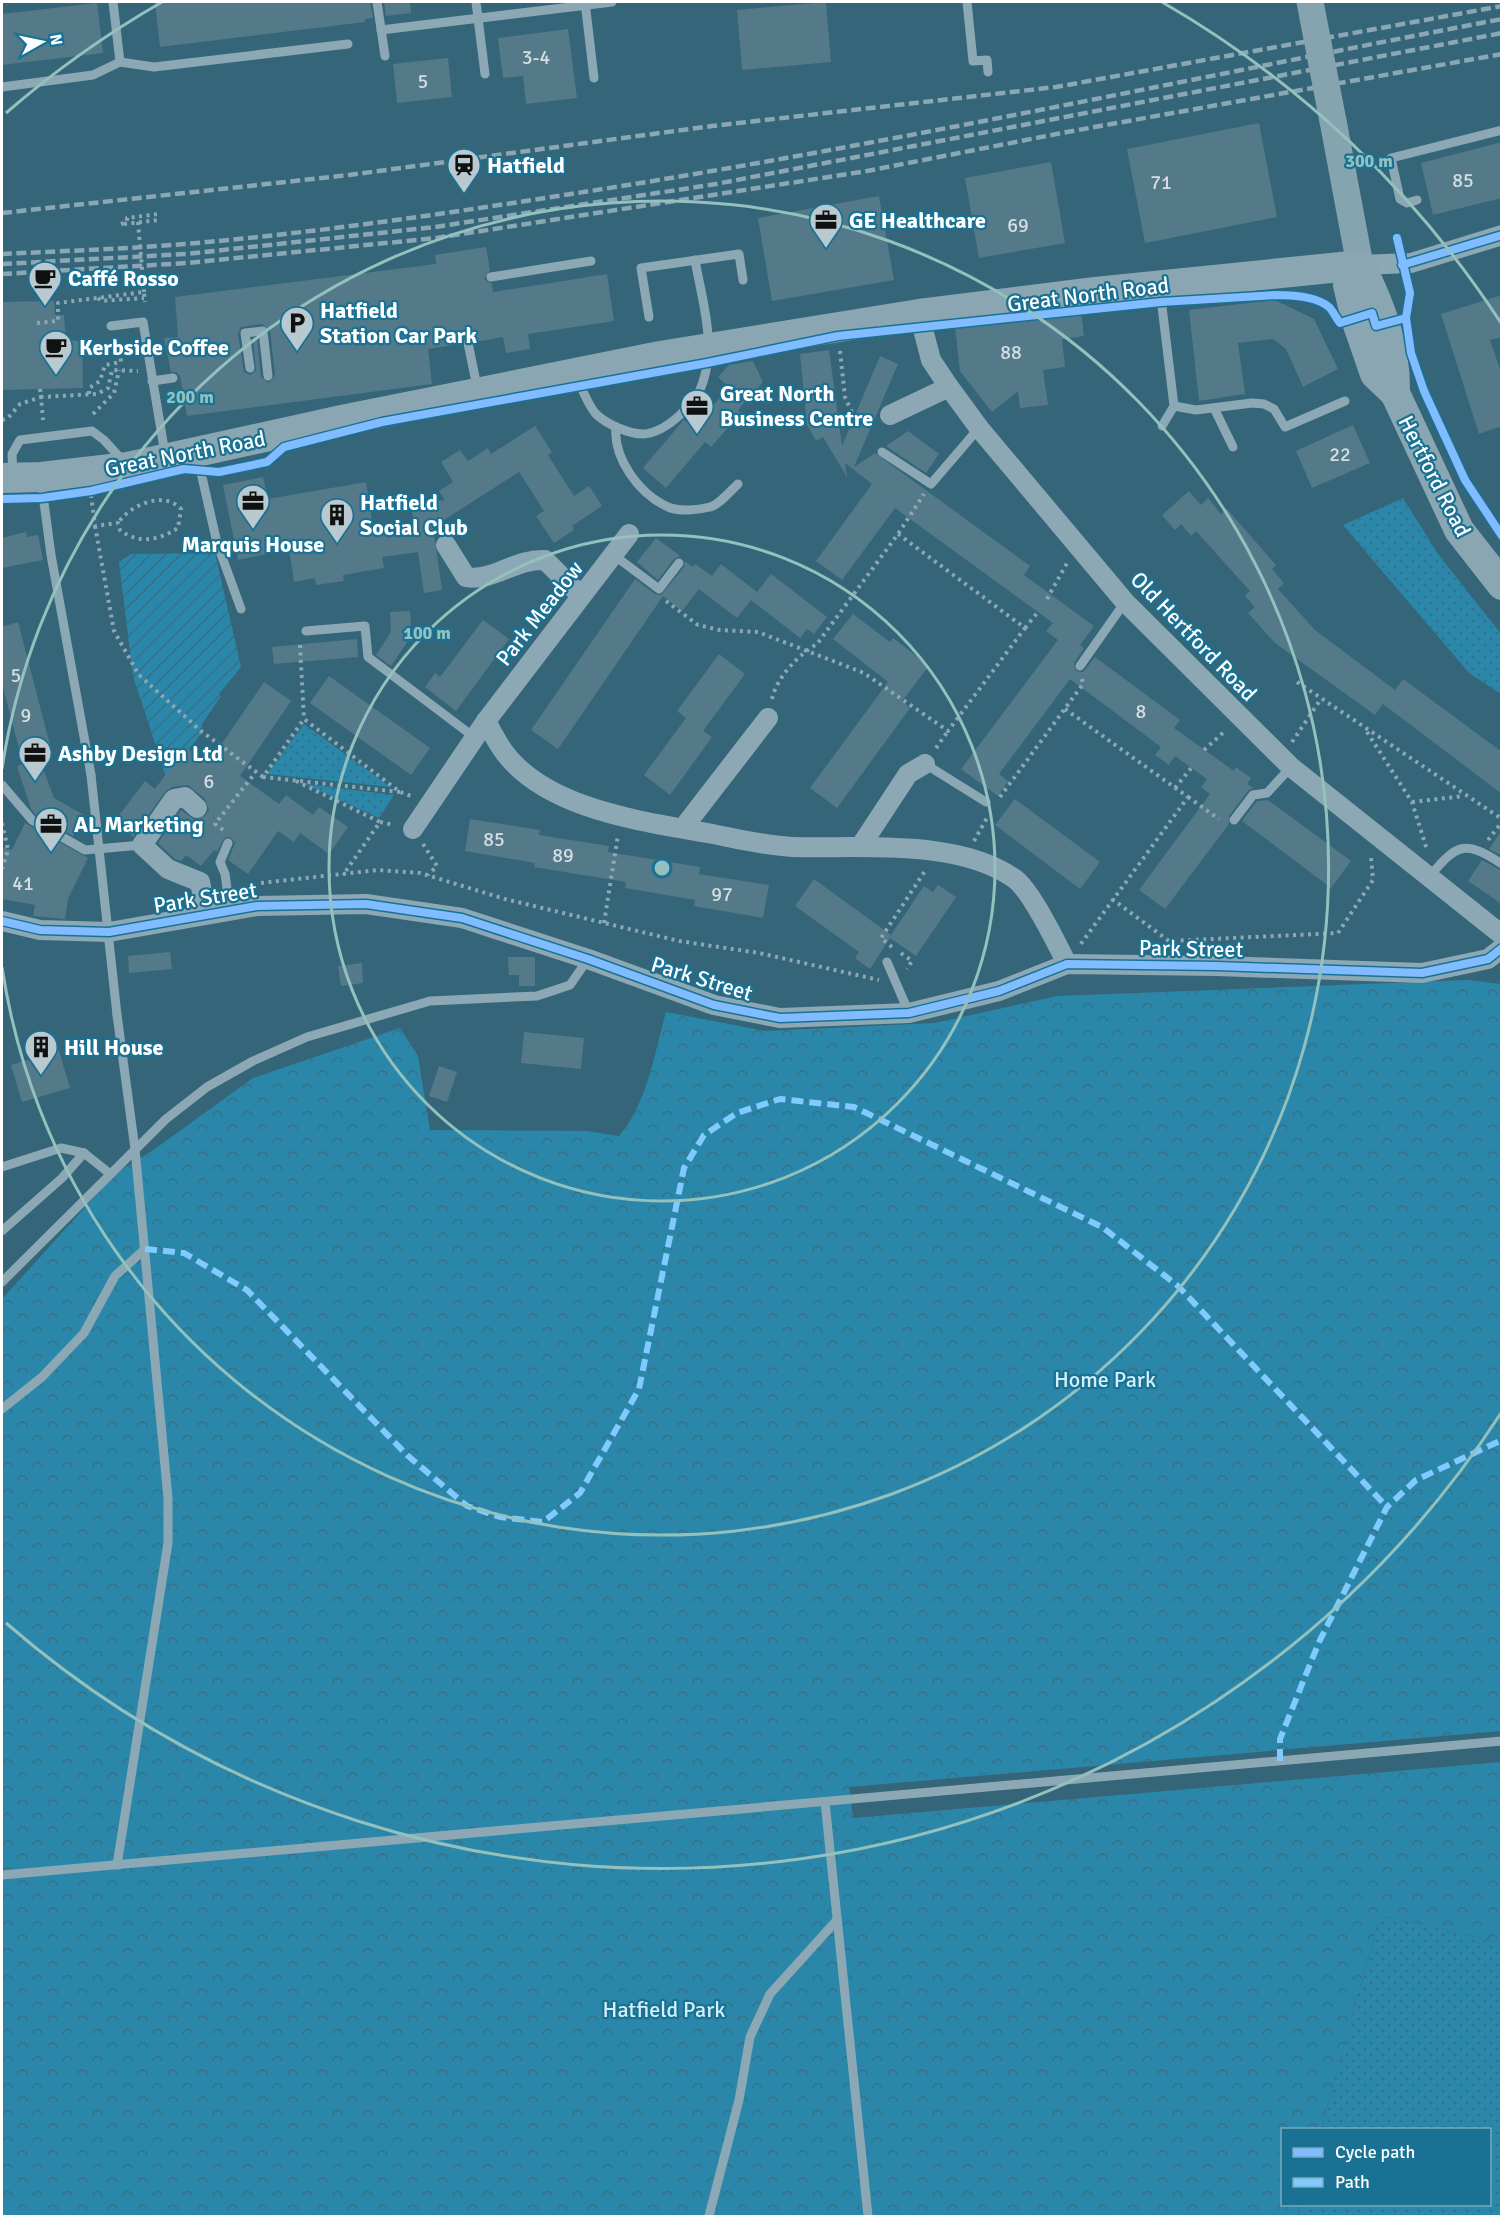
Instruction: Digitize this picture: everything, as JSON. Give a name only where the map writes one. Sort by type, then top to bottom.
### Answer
[{"type":"main road","points":[[1310,2],[1360,265]]},
{"type":"main road","name":"Great North Road","points":[[18,477],[128,467],[404,403],[478,393],[711,348],[919,314],[1160,285],[1360,265]]},
{"type":"main road","name":"Hertford Road","points":[[1360,265],[1348,285],[1356,319],[1375,374],[1395,393],[1459,530],[1502,585]]},
{"type":"street","name":"Great North Road","points":[[1360,265],[1412,263],[1501,239]]},
{"type":"street","name":"Old Hertford Road","points":[[919,314],[931,360],[949,387],[979,428],[1125,602],[1286,762],[1502,935]]},
{"type":"street","points":[[890,415],[949,387]]},
{"type":"street","name":"Park Meadow","points":[[413,830],[474,737],[630,534]]},
{"type":"street","points":[[446,545],[466,578],[478,580],[530,559],[545,560],[581,596]]},
{"type":"street","points":[[683,828],[768,718]]},
{"type":"street","points":[[486,721],[502,750],[522,770],[568,798],[621,816],[790,847],[860,847],[937,852],[973,858],[1016,880],[1046,922],[1067,964]]},
{"type":"street","points":[[860,847],[908,774],[925,764]]},
{"type":"street","points":[[197,808],[185,797],[174,799],[142,845],[168,869],[200,882],[206,913]]},
{"type":"street","name":"Park Street","points":[[2,921],[40,930],[109,932],[206,913],[256,906],[366,904],[462,918],[588,959],[714,1005],[780,1018],[909,1013],[999,991],[1067,964],[1217,966],[1422,973],[1488,959],[1502,948]]},
{"type":"lane","points":[[113,2],[120,62]]},
{"type":"lane","points":[[377,2],[385,56]]},
{"type":"lane","points":[[476,2],[485,74]]},
{"type":"lane","points":[[381,30],[585,3],[612,2]]},
{"type":"lane","points":[[967,2],[972,61],[987,60],[988,72]]},
{"type":"lane","points":[[585,3],[594,78]]},
{"type":"lane","points":[[2,87],[93,75],[120,62],[154,67],[348,44]]},
{"type":"lane","points":[[1417,200],[1407,203],[1400,199],[1391,158],[1502,130]]},
{"type":"lane","points":[[649,317],[641,268],[739,254],[743,280]]},
{"type":"lane","points":[[575,373],[596,414],[616,427],[643,434],[668,424],[694,402],[704,382],[711,348],[695,260]]},
{"type":"lane","points":[[491,277],[591,261]]},
{"type":"lane","points":[[1160,285],[1174,406],[1162,426]]},
{"type":"lane","points":[[113,326],[143,322],[165,459]]},
{"type":"lane","points":[[250,368],[245,333],[263,331],[268,376]]},
{"type":"lane","points":[[468,343],[478,393]]},
{"type":"lane","points":[[152,381],[173,378]]},
{"type":"lane","points":[[1174,406],[1196,410],[1252,403],[1264,404],[1274,409],[1285,427],[1345,401]]},
{"type":"lane","points":[[1214,408],[1233,447]]},
{"type":"lane","points":[[616,427],[614,443],[625,469],[668,507],[682,510],[712,507],[738,484]]},
{"type":"lane","points":[[882,452],[930,484],[979,428]]},
{"type":"lane","points":[[117,1865],[168,1543],[168,1498],[135,1149],[117,1015],[91,775],[51,555],[18,477],[12,454],[20,440],[92,431],[104,440],[128,467]]},
{"type":"lane","points":[[196,453],[217,543],[242,609]]},
{"type":"lane","points":[[615,556],[659,589],[679,563]]},
{"type":"lane","points":[[1080,666],[1125,602]]},
{"type":"lane","points":[[306,630],[365,626],[368,657],[474,737]]},
{"type":"lane","points":[[1234,820],[1253,795],[1267,793],[1286,762]]},
{"type":"lane","points":[[925,764],[986,802]]},
{"type":"lane","points":[[2,785],[32,820],[85,850],[142,845]]},
{"type":"lane","points":[[228,843],[219,862],[225,874],[230,909]]},
{"type":"lane","points":[[1429,877],[1449,854],[1469,846],[1502,864]]},
{"type":"lane","points":[[2,1282],[109,1173],[166,1119],[207,1087],[253,1061],[307,1037],[430,1001],[537,996],[570,985],[588,959]]},
{"type":"lane","points":[[887,962],[909,1013]]},
{"type":"lane","points":[[2,1167],[61,1148],[84,1153],[109,1173]]},
{"type":"lane","points":[[2,1231],[62,1178],[84,1153]]},
{"type":"lane","points":[[2,1409],[42,1377],[84,1332],[115,1276],[145,1249]]},
{"type":"lane","points":[[2,1875],[1502,1741]]},
{"type":"lane","points":[[825,1802],[868,2217]]},
{"type":"lane","points":[[709,2217],[738,2100],[750,2037],[770,1994],[837,1920]]},
{"type":"path","points":[[159,214],[127,218],[127,222],[121,224],[159,220]]},
{"type":"path","points":[[98,298],[102,301],[143,296],[145,302],[138,222]]},
{"type":"path","points":[[37,323],[58,321],[58,303],[144,292]]},
{"type":"path","points":[[89,394],[89,388],[100,381],[105,365],[121,362],[113,326]]},
{"type":"path","points":[[839,347],[845,396],[853,415],[871,426],[890,415]]},
{"type":"path","points":[[2,420],[8,418],[20,404],[41,397],[97,394],[108,388],[112,370],[133,372]]},
{"type":"path","points":[[93,414],[114,393],[119,370]]},
{"type":"path","points":[[40,389],[43,420]]},
{"type":"path","points":[[768,718],[775,688],[804,651],[817,644],[898,534],[930,484]]},
{"type":"path","points":[[81,492],[103,488]]},
{"type":"path","points":[[91,491],[114,631],[139,675],[255,773],[263,777],[400,792],[304,719]]},
{"type":"path","points":[[166,500],[176,503],[180,509],[178,528],[154,541],[126,535],[120,531],[118,523],[125,512],[149,502],[166,500]]},
{"type":"path","points":[[95,525],[118,523]]},
{"type":"path","points":[[898,534],[1025,628]]},
{"type":"path","points":[[1047,599],[1077,545]]},
{"type":"path","points":[[659,589],[667,603],[698,625],[720,630],[758,633],[864,673],[948,730],[1038,612]]},
{"type":"path","points":[[263,777],[304,719],[300,642],[306,630]]},
{"type":"path","points":[[1010,784],[1083,684],[1080,666]]},
{"type":"path","points":[[1297,682],[1502,821],[1480,850]]},
{"type":"path","points":[[1286,762],[1321,699]]},
{"type":"path","points":[[1065,709],[1225,823],[1234,820]]},
{"type":"path","points":[[1204,750],[1240,717]]},
{"type":"path","points":[[1365,728],[1412,802],[1427,849],[1429,877]]},
{"type":"path","points":[[1175,788],[1192,767]]},
{"type":"path","points":[[228,843],[229,834],[215,824],[255,773]]},
{"type":"path","points":[[294,780],[308,789],[380,822],[343,876]]},
{"type":"path","points":[[1412,802],[1466,796]]},
{"type":"path","points":[[1067,964],[1188,797]]},
{"type":"path","points":[[604,923],[621,816]]},
{"type":"path","points":[[2,823],[8,850],[2,869]]},
{"type":"path","points":[[1112,899],[1169,941],[1338,933],[1372,880],[1369,829]]},
{"type":"path","points":[[413,830],[436,866],[428,875]]},
{"type":"path","points":[[230,909],[250,884],[343,876],[378,870],[428,875],[505,899],[679,941],[759,953],[897,984],[912,961],[881,938],[937,852]]},
{"type":"green space","points":[[1403,498],[1438,554],[1501,634],[1501,694],[1469,673],[1343,525]]},
{"type":"green space","points":[[215,553],[241,667],[219,694],[221,696],[202,724],[201,734],[166,777],[133,676],[119,562],[131,554]]},
{"type":"green space","points":[[304,724],[390,787],[267,774]]},
{"type":"green space","points":[[305,784],[394,795],[379,818]]},
{"type":"green space","points":[[1468,980],[1501,984],[1501,1731],[849,1787],[853,1818],[1501,1762],[1501,1943],[1380,1915],[1321,2128],[1281,2128],[1281,2206],[1300,2206],[1297,2216],[2,2216],[2,1299],[117,1172],[152,1151],[253,1078],[400,1028],[418,1056],[430,1130],[587,1131],[619,1136],[629,1123],[643,1093],[654,1061],[666,1012],[765,1031],[935,1023],[1057,996]]},
{"type":"green space","points":[[1380,1915],[1501,1943],[1501,2216],[1297,2216],[1300,2206],[1491,2206],[1491,2128],[1321,2128]]},
{"type":"building","points":[[155,2],[370,2],[373,18],[365,19],[365,22],[160,47]]},
{"type":"building","points":[[384,2],[410,2],[411,13],[386,16]]},
{"type":"building","points":[[826,2],[831,62],[742,70],[737,10]]},
{"type":"building","points":[[97,3],[103,53],[2,65],[2,14]]},
{"type":"building","points":[[568,29],[577,98],[526,104],[523,76],[503,78],[498,38]]},
{"type":"building","points":[[448,58],[452,97],[397,103],[393,64]]},
{"type":"building","points":[[1259,123],[1277,217],[1145,243],[1127,149]]},
{"type":"building","points":[[1502,142],[1502,198],[1433,215],[1421,163]]},
{"type":"building","points":[[1051,162],[1065,243],[979,258],[965,178]]},
{"type":"building","name":"GE Healthcare","points":[[879,196],[894,280],[772,301],[758,218]]},
{"type":"building","name":"Hatfield Station Car Park","points":[[486,247],[490,270],[484,279],[492,284],[493,292],[607,274],[614,321],[528,334],[530,349],[506,353],[503,337],[475,342],[467,336],[461,344],[428,349],[432,384],[187,416],[180,376],[176,372],[171,372],[164,338],[178,337],[175,297],[436,264],[435,255]],"holes":[[[262,324],[270,330],[275,375],[269,383],[261,377],[257,338],[253,339],[256,370],[250,375],[244,372],[238,334],[241,327]]]},
{"type":"building","points":[[1502,295],[1502,337],[1490,340],[1502,375],[1502,426],[1479,434],[1441,314]]},
{"type":"building","points":[[1275,300],[1314,319],[1338,369],[1303,387],[1286,349],[1273,339],[1238,343],[1245,394],[1199,401],[1189,310]]},
{"type":"building","points":[[54,301],[55,315],[64,315],[66,340],[82,341],[83,388],[2,390],[2,302]]},
{"type":"building","points":[[1081,311],[1084,336],[1062,339],[1065,367],[1043,370],[1048,405],[1020,408],[1018,391],[992,412],[960,371],[955,327]]},
{"type":"building","points":[[829,350],[842,446],[880,356],[898,364],[854,467],[875,453],[1030,566],[1024,575],[1094,626],[1080,645],[1084,648],[1074,663],[1076,671],[1083,672],[1095,657],[1180,720],[1174,728],[1234,771],[1236,767],[1251,778],[1247,784],[1253,788],[1248,791],[1229,816],[1229,824],[1165,909],[1139,890],[1210,794],[1201,787],[1207,779],[1175,756],[1169,765],[1155,755],[1161,747],[1070,679],[999,774],[1008,781],[998,796],[961,769],[1058,640],[1046,631],[1053,623],[895,508],[842,580],[816,561],[872,484],[845,463],[847,477],[823,437],[816,441],[807,425],[800,354]]},
{"type":"building","name":"Great North Business Centre","points":[[753,361],[763,382],[738,410],[741,413],[711,447],[705,442],[666,488],[643,468],[684,420],[694,428],[729,387],[718,377],[729,365]]},
{"type":"building","points":[[1353,425],[1370,463],[1312,488],[1296,451]]},
{"type":"building","points":[[535,426],[552,452],[548,455],[574,496],[589,486],[602,506],[572,526],[574,530],[554,543],[536,516],[544,511],[519,472],[433,527],[442,590],[424,593],[418,552],[382,557],[384,568],[343,575],[344,581],[316,585],[315,578],[294,582],[289,549],[238,560],[223,485],[263,477],[268,499],[366,482],[374,532],[414,526],[411,505],[445,500],[439,491],[453,482],[441,462],[460,450],[468,461],[488,448],[491,454]]},
{"type":"building","points":[[908,431],[939,454],[926,473],[886,446]]},
{"type":"building","points":[[1189,491],[1201,505],[1208,498],[1221,514],[1227,509],[1276,565],[1272,569],[1284,583],[1278,589],[1315,630],[1395,690],[1403,679],[1502,752],[1502,794],[1383,704],[1375,715],[1275,643],[1248,613],[1255,607],[1245,596],[1250,591],[1196,531],[1191,536],[1181,524],[1175,530],[1162,515]]},
{"type":"building","points":[[26,532],[27,537],[38,535],[43,560],[2,568],[2,538]]},
{"type":"building","points":[[656,538],[680,556],[674,559],[658,580],[637,562]]},
{"type":"building","points":[[685,561],[693,567],[695,564],[712,576],[721,564],[757,592],[737,618],[699,589],[682,611],[663,596],[558,749],[531,730],[635,579],[655,594],[661,595],[684,567]]},
{"type":"building","points":[[771,574],[827,617],[814,634],[807,629],[800,638],[751,600]]},
{"type":"building","points":[[410,611],[412,635],[391,666],[376,655],[391,632],[390,612]]},
{"type":"building","points":[[853,614],[890,642],[893,638],[929,666],[902,701],[910,708],[837,808],[810,788],[888,682],[833,639]]},
{"type":"building","points":[[483,620],[509,639],[456,711],[425,687],[435,673],[440,677]]},
{"type":"building","points":[[18,622],[50,745],[36,749],[54,798],[84,815],[73,836],[36,815],[31,809],[17,766],[23,764],[2,683],[2,627]]},
{"type":"building","points":[[357,639],[358,657],[274,664],[272,647]]},
{"type":"building","points":[[719,654],[745,674],[703,731],[712,737],[670,795],[644,775],[686,718],[677,711]]},
{"type":"building","points":[[329,676],[430,748],[411,775],[310,703]]},
{"type":"building","points":[[264,682],[291,701],[240,776],[279,804],[286,795],[313,815],[319,807],[348,827],[329,854],[300,833],[294,842],[278,831],[248,874],[228,860],[235,843],[230,837],[224,838],[217,852],[214,850],[201,866],[186,855],[181,861],[175,859],[158,843],[181,810],[195,820],[205,816],[209,810],[205,799],[188,785],[172,787],[165,792],[133,837],[114,822],[145,781],[155,789],[186,747],[208,764]]},
{"type":"building","points":[[1015,799],[1100,862],[1080,889],[995,825]]},
{"type":"building","points":[[1268,800],[1351,861],[1331,888],[1242,821],[1257,801]]},
{"type":"building","points":[[470,819],[540,830],[539,835],[609,846],[608,852],[700,867],[699,874],[769,885],[763,918],[694,906],[695,900],[625,888],[626,882],[534,867],[535,863],[465,851]]},
{"type":"building","points":[[25,823],[88,858],[68,899],[65,919],[33,916],[35,905],[2,899],[2,847],[12,850]]},
{"type":"building","points":[[1502,830],[1502,856],[1489,849]]},
{"type":"building","points":[[1482,860],[1502,871],[1502,904],[1468,881]]},
{"type":"building","points":[[814,879],[891,935],[924,886],[933,892],[938,885],[956,897],[916,956],[890,938],[870,969],[855,958],[859,952],[795,906]]},
{"type":"building","points":[[170,952],[172,969],[129,973],[128,956]]},
{"type":"building","points":[[508,957],[535,957],[535,986],[519,986],[519,975],[509,975]]},
{"type":"building","points":[[362,963],[363,983],[341,986],[338,966]]},
{"type":"building","points":[[524,1032],[584,1038],[581,1069],[521,1063]]},
{"type":"building","name":"Hill House","points":[[59,1051],[70,1088],[22,1102],[11,1065]]},
{"type":"building","points":[[439,1066],[457,1072],[447,1102],[429,1096]]},
{"type":"railway","points":[[2,213],[349,175],[712,126],[1056,87],[1502,6]]},
{"type":"railway","points":[[2,254],[233,240],[475,209],[571,194],[804,155],[1502,19]]},
{"type":"railway","points":[[2,264],[186,254],[435,227],[716,184],[1502,33]]},
{"type":"railway","points":[[2,274],[187,263],[436,238],[867,171],[1067,132],[1502,54]]},
{"type":"marked path","points":[[145,1249],[184,1253],[247,1290],[407,1455],[467,1506],[500,1517],[543,1522],[580,1493],[639,1389],[684,1168],[704,1135],[737,1113],[780,1099],[854,1107],[1102,1227],[1178,1286],[1387,1507]]},
{"type":"marked path","points":[[1280,1761],[1280,1739],[1319,1642],[1387,1507],[1416,1480],[1502,1440]]},
{"type":"cycle path","points":[[1402,265],[1502,235]]},
{"type":"cycle path","points":[[1397,238],[1410,293],[1406,318],[1411,353],[1424,391],[1465,480],[1502,536]]},
{"type":"cycle path","points":[[2,499],[42,498],[91,491],[184,469],[219,472],[267,462],[284,447],[382,422],[707,363],[838,336],[1161,302],[1276,295],[1311,298],[1324,303],[1340,323],[1372,313],[1376,326],[1406,318]]},
{"type":"cycle path","points":[[2,921],[40,930],[109,932],[257,906],[366,904],[462,918],[588,959],[714,1005],[780,1018],[909,1013],[999,991],[1067,964],[1217,966],[1422,973],[1488,959],[1502,948]]},
{"type":"place","name":"Hatfield","points":[[464,194]]},
{"type":"place","name":"GE Healthcare","points":[[826,249]]},
{"type":"place","name":"Caffé Rosso","points":[[45,307]]},
{"type":"place","name":"Hatfield Station Car Park","points":[[297,352]]},
{"type":"place","name":"Kerbside Coffee","points":[[56,376]]},
{"type":"place","name":"Great North Business Centre","points":[[697,435]]},
{"type":"place","name":"Marquis House","points":[[253,530]]},
{"type":"place","name":"Hatfield Social Club","points":[[337,544]]},
{"type":"place","name":"Ashby Design Ltd","points":[[35,782]]},
{"type":"place","name":"AL Marketing","points":[[51,853]]},
{"type":"place","name":"Hill House","points":[[41,1076]]},
{"type":"park label","name":"Home Park","points":[[1105,1379]]},
{"type":"park label","name":"Hatfield Park","points":[[664,2009]]}]
